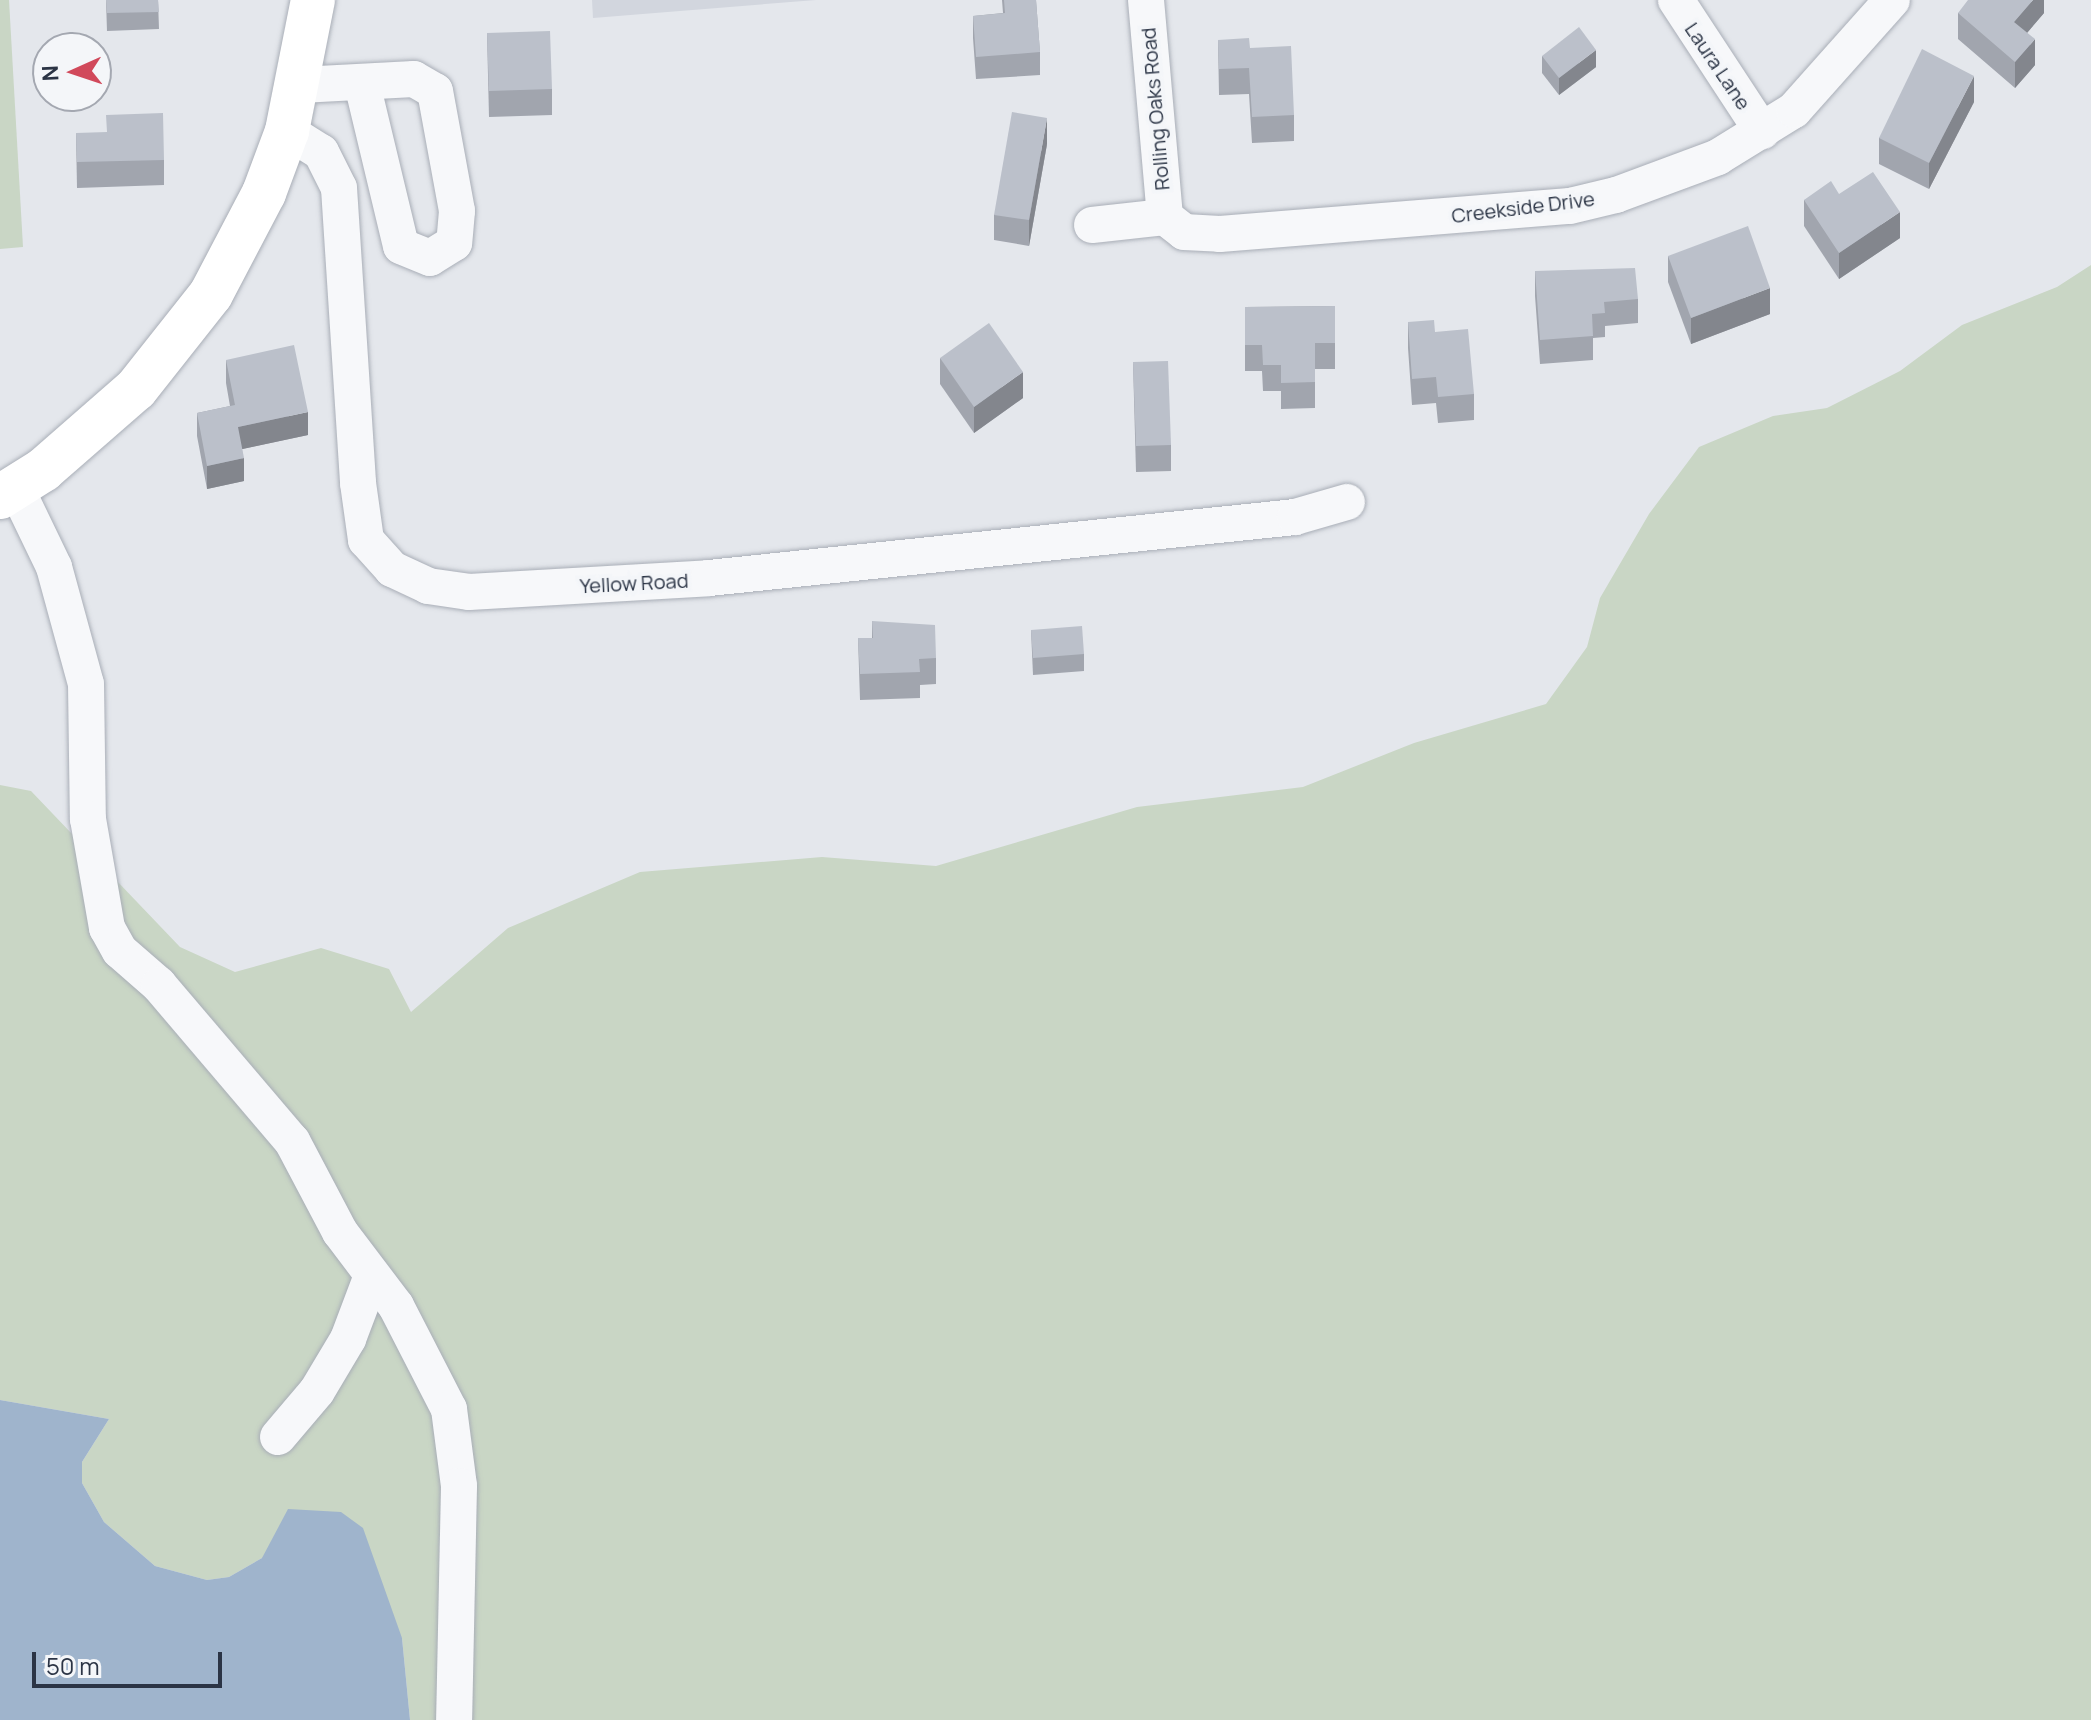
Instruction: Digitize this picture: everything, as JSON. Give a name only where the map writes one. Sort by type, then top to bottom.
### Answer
[{"type":"main road","points":[[8,493],[91,431],[176,342],[240,245],[287,131],[300,85],[313,0]]},
{"type":"street","name":"Rolling Oaks Road","points":[[1146,0],[1165,217]]},
{"type":"street","name":"Laura Lane","points":[[1676,0],[1762,131]]},
{"type":"street","name":"Creekside Drive","points":[[1165,217],[1184,232],[1220,234],[1570,206],[1666,178],[1718,157],[1762,131],[1815,89],[1892,0]]},
{"type":"street","points":[[300,85],[414,79],[435,91],[457,211],[454,243],[430,258],[401,246],[362,84]]},
{"type":"street","name":"Yellow Road","points":[[287,131],[321,152],[339,188],[366,540],[392,569],[428,586],[469,592],[724,577],[1295,517],[1347,502]]},
{"type":"street","points":[[1092,225],[1165,217]]},
{"type":"street","points":[[8,493],[54,567],[86,684],[88,819],[107,928],[120,951],[159,985],[292,1141],[371,1278],[396,1306],[449,1409],[459,1486],[454,1720]]},
{"type":"street","points":[[278,1437],[317,1391],[348,1339],[371,1278]]},
{"type":"shaded area","points":[[592,0],[816,0],[593,18]]},
{"type":"green space","points":[[0,0],[9,0],[23,247],[0,249]]},
{"type":"green space","points":[[2091,265],[2091,1720],[410,1720],[402,1638],[262,1558],[229,1577],[207,1580],[155,1566],[104,1522],[82,1483],[82,1462],[109,1419],[0,1400],[0,785],[31,791],[180,947],[235,972],[321,948],[389,969],[411,1012],[508,928],[640,872],[822,857],[936,866],[1137,807],[1303,787],[1414,743],[1546,704],[1587,647],[1600,598],[1649,514],[1699,447],[1773,416],[1827,408],[1900,371],[1962,325],[2057,287]]},
{"type":"water","points":[[0,1400],[109,1419],[82,1462],[82,1483],[104,1522],[155,1566],[207,1580],[229,1577],[262,1558],[288,1509],[341,1512],[363,1528],[402,1638],[410,1720],[0,1720]]},
{"type":"building","points":[[106,0],[158,0],[159,12],[107,13]]},
{"type":"building","points":[[1004,0],[1036,0],[1040,52],[976,57],[973,16],[1005,13]]},
{"type":"building","points":[[1968,0],[2033,0],[2014,22],[2035,39],[2015,62],[1958,13]]},
{"type":"building","points":[[1579,27],[1596,50],[1559,78],[1542,56]]},
{"type":"building","points":[[550,31],[552,89],[489,91],[487,33]]},
{"type":"building","points":[[1249,38],[1250,48],[1291,46],[1294,115],[1252,117],[1249,68],[1219,69],[1218,40]]},
{"type":"building","points":[[1922,49],[1974,76],[1929,163],[1879,138]]},
{"type":"building","points":[[1012,112],[1047,118],[1029,220],[994,215]]},
{"type":"building","points":[[163,113],[164,160],[77,162],[76,133],[107,132],[106,115]]},
{"type":"building","points":[[1873,172],[1900,212],[1839,253],[1804,200],[1831,181],[1839,194]]},
{"type":"building","points":[[1748,226],[1770,288],[1691,318],[1668,256]]},
{"type":"building","points":[[1635,268],[1638,299],[1604,302],[1605,313],[1592,314],[1593,336],[1540,340],[1535,271]]},
{"type":"building","points":[[1335,306],[1335,343],[1315,343],[1315,382],[1281,383],[1281,365],[1263,365],[1262,345],[1245,345],[1245,307]]},
{"type":"building","points":[[1434,320],[1435,332],[1468,329],[1474,394],[1438,397],[1436,377],[1412,379],[1408,322]]},
{"type":"building","points":[[989,323],[1023,372],[974,407],[940,358]]},
{"type":"building","points":[[294,345],[308,412],[238,427],[244,458],[207,466],[197,413],[235,405],[226,360]]},
{"type":"building","points":[[1168,361],[1171,445],[1136,446],[1133,362]]},
{"type":"building","points":[[872,621],[935,625],[936,658],[919,659],[920,672],[860,674],[858,638],[873,638]]},
{"type":"building","points":[[1082,626],[1084,654],[1033,658],[1031,630]]}]
